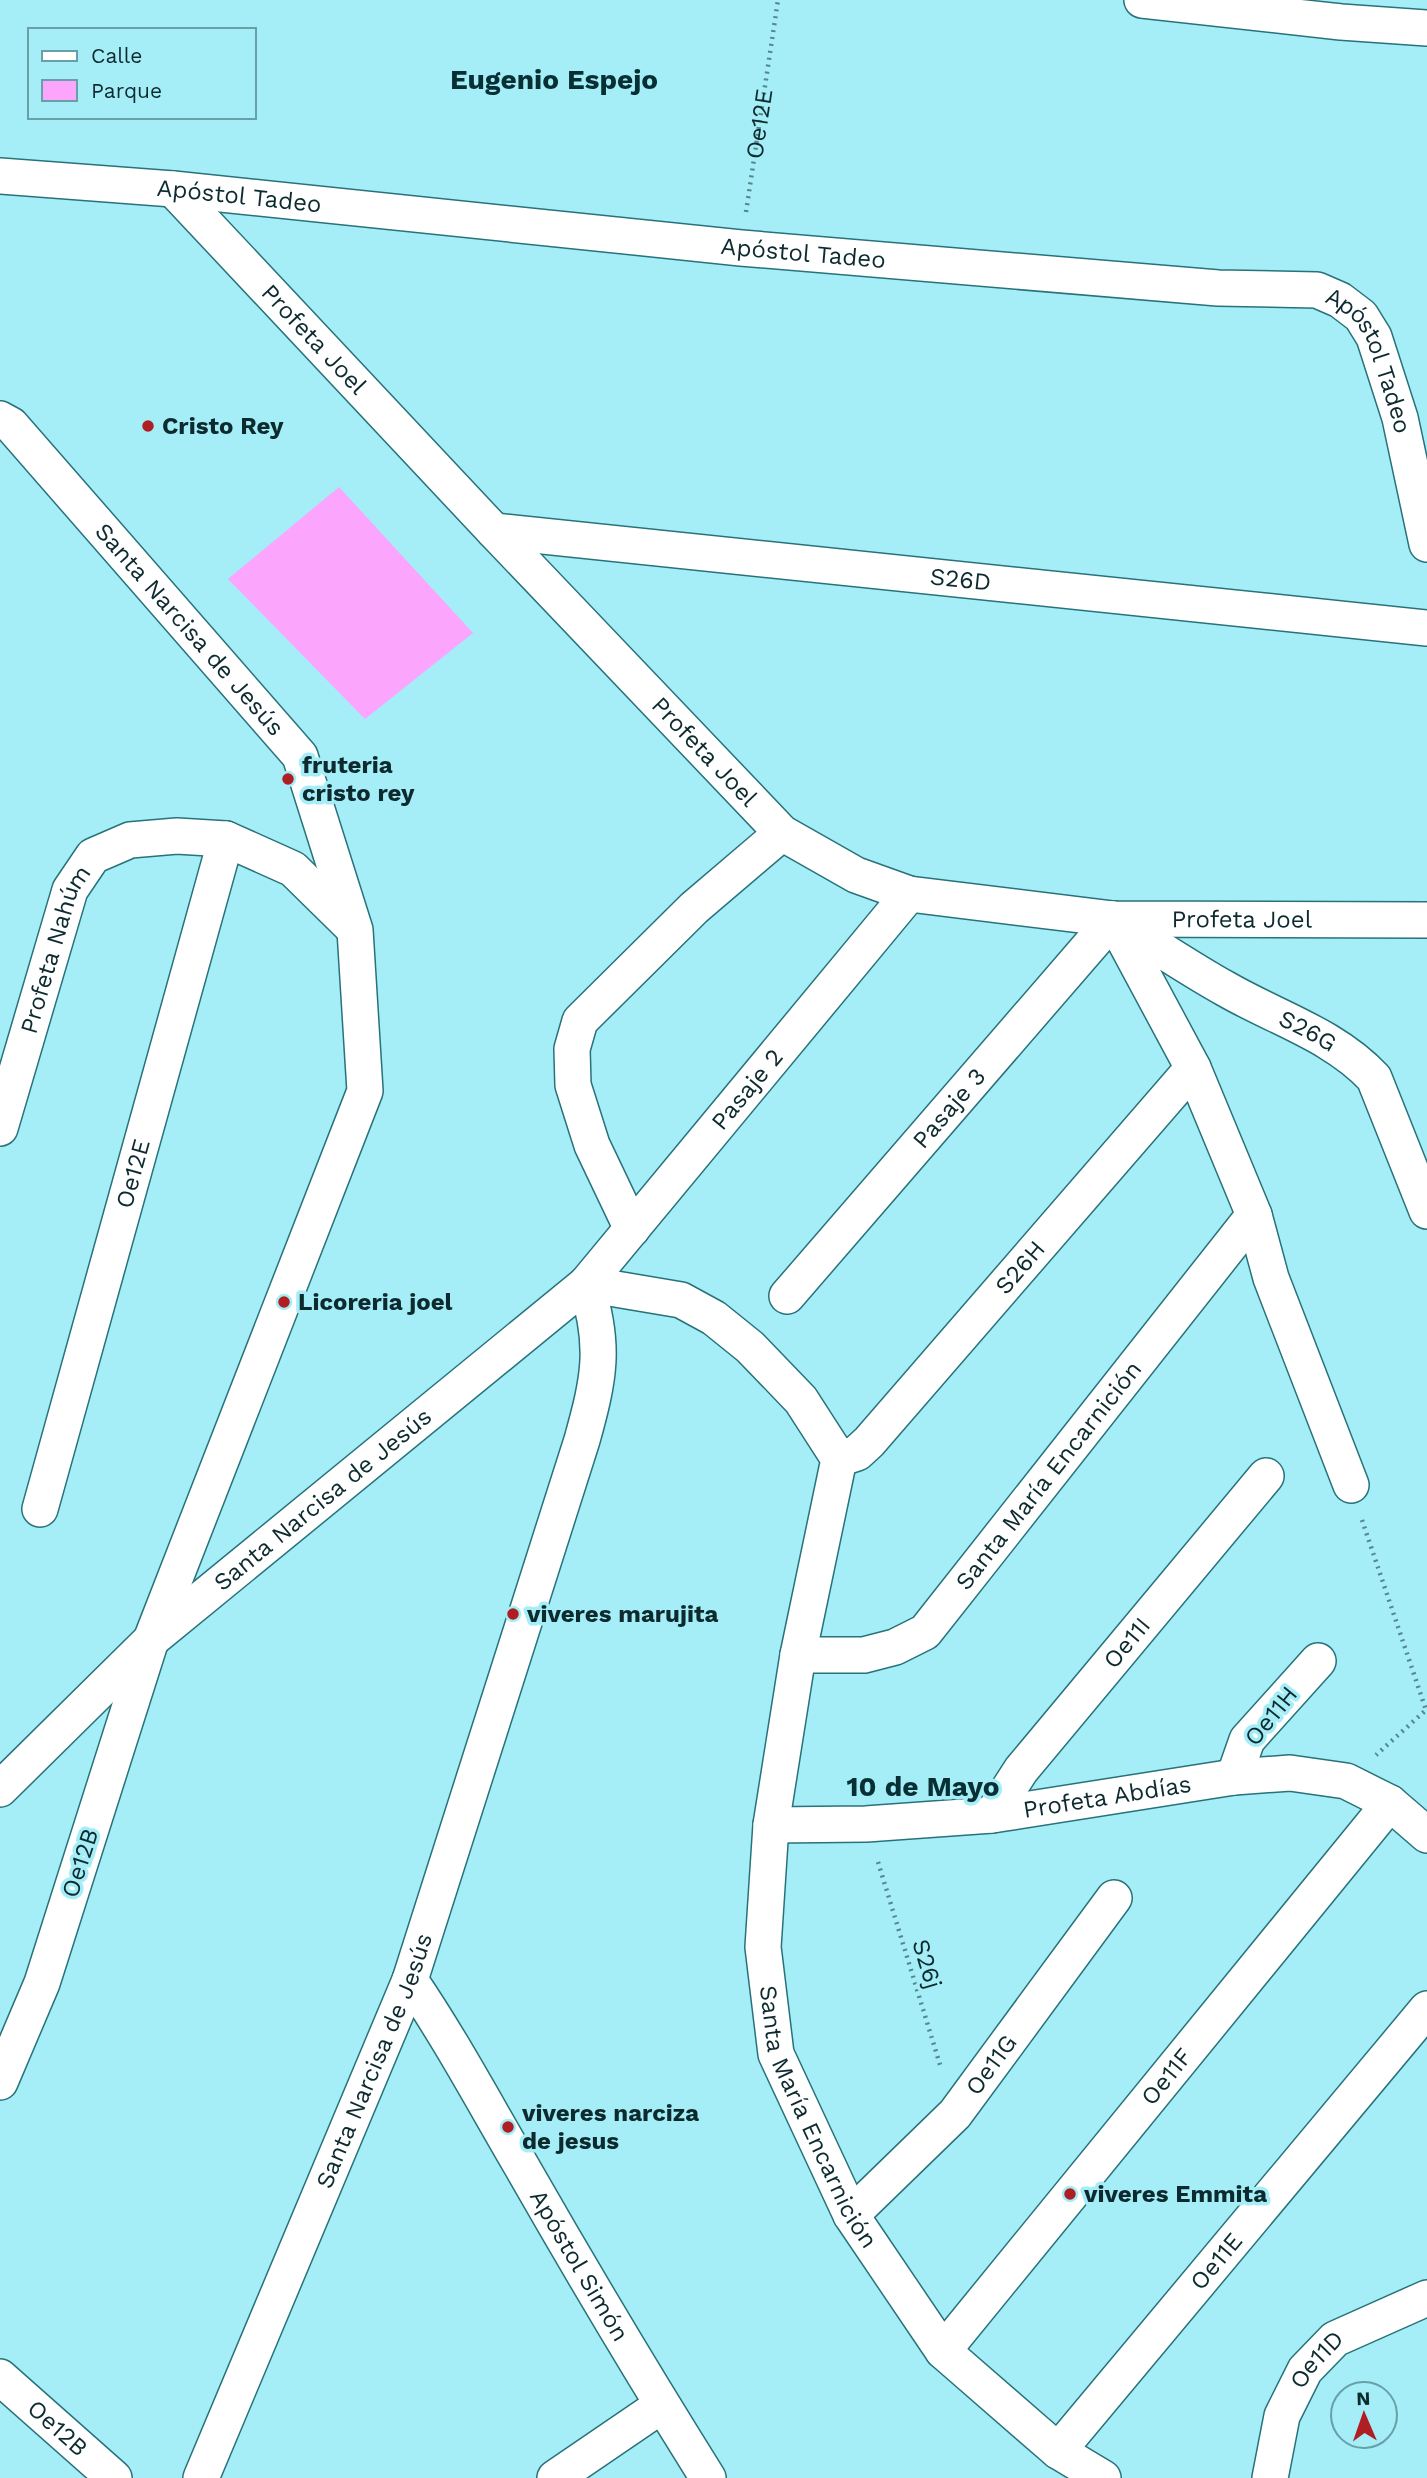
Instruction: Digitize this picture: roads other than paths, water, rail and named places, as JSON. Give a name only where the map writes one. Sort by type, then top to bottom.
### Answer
[{"type":"street","points":[[1142,0],[1341,22],[1427,28]]},
{"type":"street","name":"Apóstol Tadeo","points":[[0,176],[173,189],[741,248],[1218,288],[1317,290],[1340,300],[1361,316],[1374,337],[1400,418],[1427,544]]},
{"type":"street","name":"Profeta Joel","points":[[173,189],[782,833],[856,875],[909,894],[1113,919],[1427,920]]},
{"type":"street","name":"Santa Narcisa de Jesús","points":[[0,419],[11,425],[300,756],[355,930],[365,1091],[151,1640]]},
{"type":"street","name":"S26D","points":[[494,531],[1427,628]]},
{"type":"street","points":[[632,1229],[593,1145],[573,1085],[572,1049],[580,1021],[694,908],[782,833]]},
{"type":"street","name":"Profeta Nahúm","points":[[0,1128],[70,890],[93,856],[130,840],[177,836],[226,839],[293,869],[355,930]]},
{"type":"street","name":"Oe12E","points":[[40,1509],[226,839]]},
{"type":"street","name":"Pasaje 2","points":[[586,1284],[909,894]]},
{"type":"street","points":[[1113,919],[1193,1068],[1254,1215],[1271,1278],[1351,1485]]},
{"type":"street","name":"S26G","points":[[1113,919],[1226,989],[1340,1048],[1360,1063],[1374,1078],[1427,1211]]},
{"type":"street","name":"Pasaje 3","points":[[787,1296],[1113,919]]},
{"type":"street","name":"S26H","points":[[839,1459],[857,1453],[869,1442],[1193,1068]]},
{"type":"street","name":"Santa María Encarnición","points":[[799,1655],[864,1655],[895,1647],[925,1632],[1254,1215]]},
{"type":"street","points":[[586,1284],[681,1300],[714,1318],[750,1347],[801,1400],[839,1459]]},
{"type":"street","name":"Santa Narcisa de Jesús","points":[[151,1640],[586,1284],[596,1313],[600,1353],[594,1395],[410,1980],[201,2478]]},
{"type":"street","name":"Santa María Encarnición","points":[[839,1459],[799,1655],[771,1825],[763,1947],[776,2054],[852,2216],[943,2351],[1058,2451],[1103,2478]]},
{"type":"street","name":"Oe11I","points":[[992,1815],[1021,1770],[1266,1476]]},
{"type":"street","points":[[0,1789],[151,1640]]},
{"type":"street","name":"Oe12B","points":[[0,2082],[41,1983],[151,1640]]},
{"type":"street","name":"Oe11H","points":[[1234,1777],[1247,1740],[1318,1661]]},
{"type":"street","name":"Profeta Abdías","points":[[771,1825],[866,1824],[992,1815],[1234,1777],[1290,1773],[1346,1781],[1390,1803],[1427,1835]]},
{"type":"street","name":"Oe11F","points":[[943,2351],[1390,1803]]},
{"type":"street","name":"Oe11G","points":[[852,2216],[955,2114],[1114,1898]]},
{"type":"street","name":"Apóstol Simón","points":[[410,1980],[443,2027],[523,2169],[708,2478]]},
{"type":"street","name":"Oe11E","points":[[1058,2451],[1427,2008]]},
{"type":"street","name":"Oe11D","points":[[1270,2478],[1282,2416],[1305,2370],[1335,2339],[1427,2298]]},
{"type":"street","name":"Oe12B","points":[[0,2377],[114,2478]]},
{"type":"street","points":[[555,2478],[662,2405]]},
{"type":"place","name":"Cristo Rey","points":[[148,426]]},
{"type":"place","name":"fruteria cristo rey","points":[[288,779]]},
{"type":"place","name":"Licoreria joel","points":[[284,1302]]},
{"type":"place","name":"viveres marujita","points":[[513,1614]]},
{"type":"place","name":"viveres narciza de jesus","points":[[508,2127]]},
{"type":"place","name":"viveres Emmita","points":[[1070,2194]]},
{"type":"district","name":"Eugenio Espejo","points":[[554,79]]},
{"type":"district","name":"10 de Mayo","points":[[923,1786]]}]
